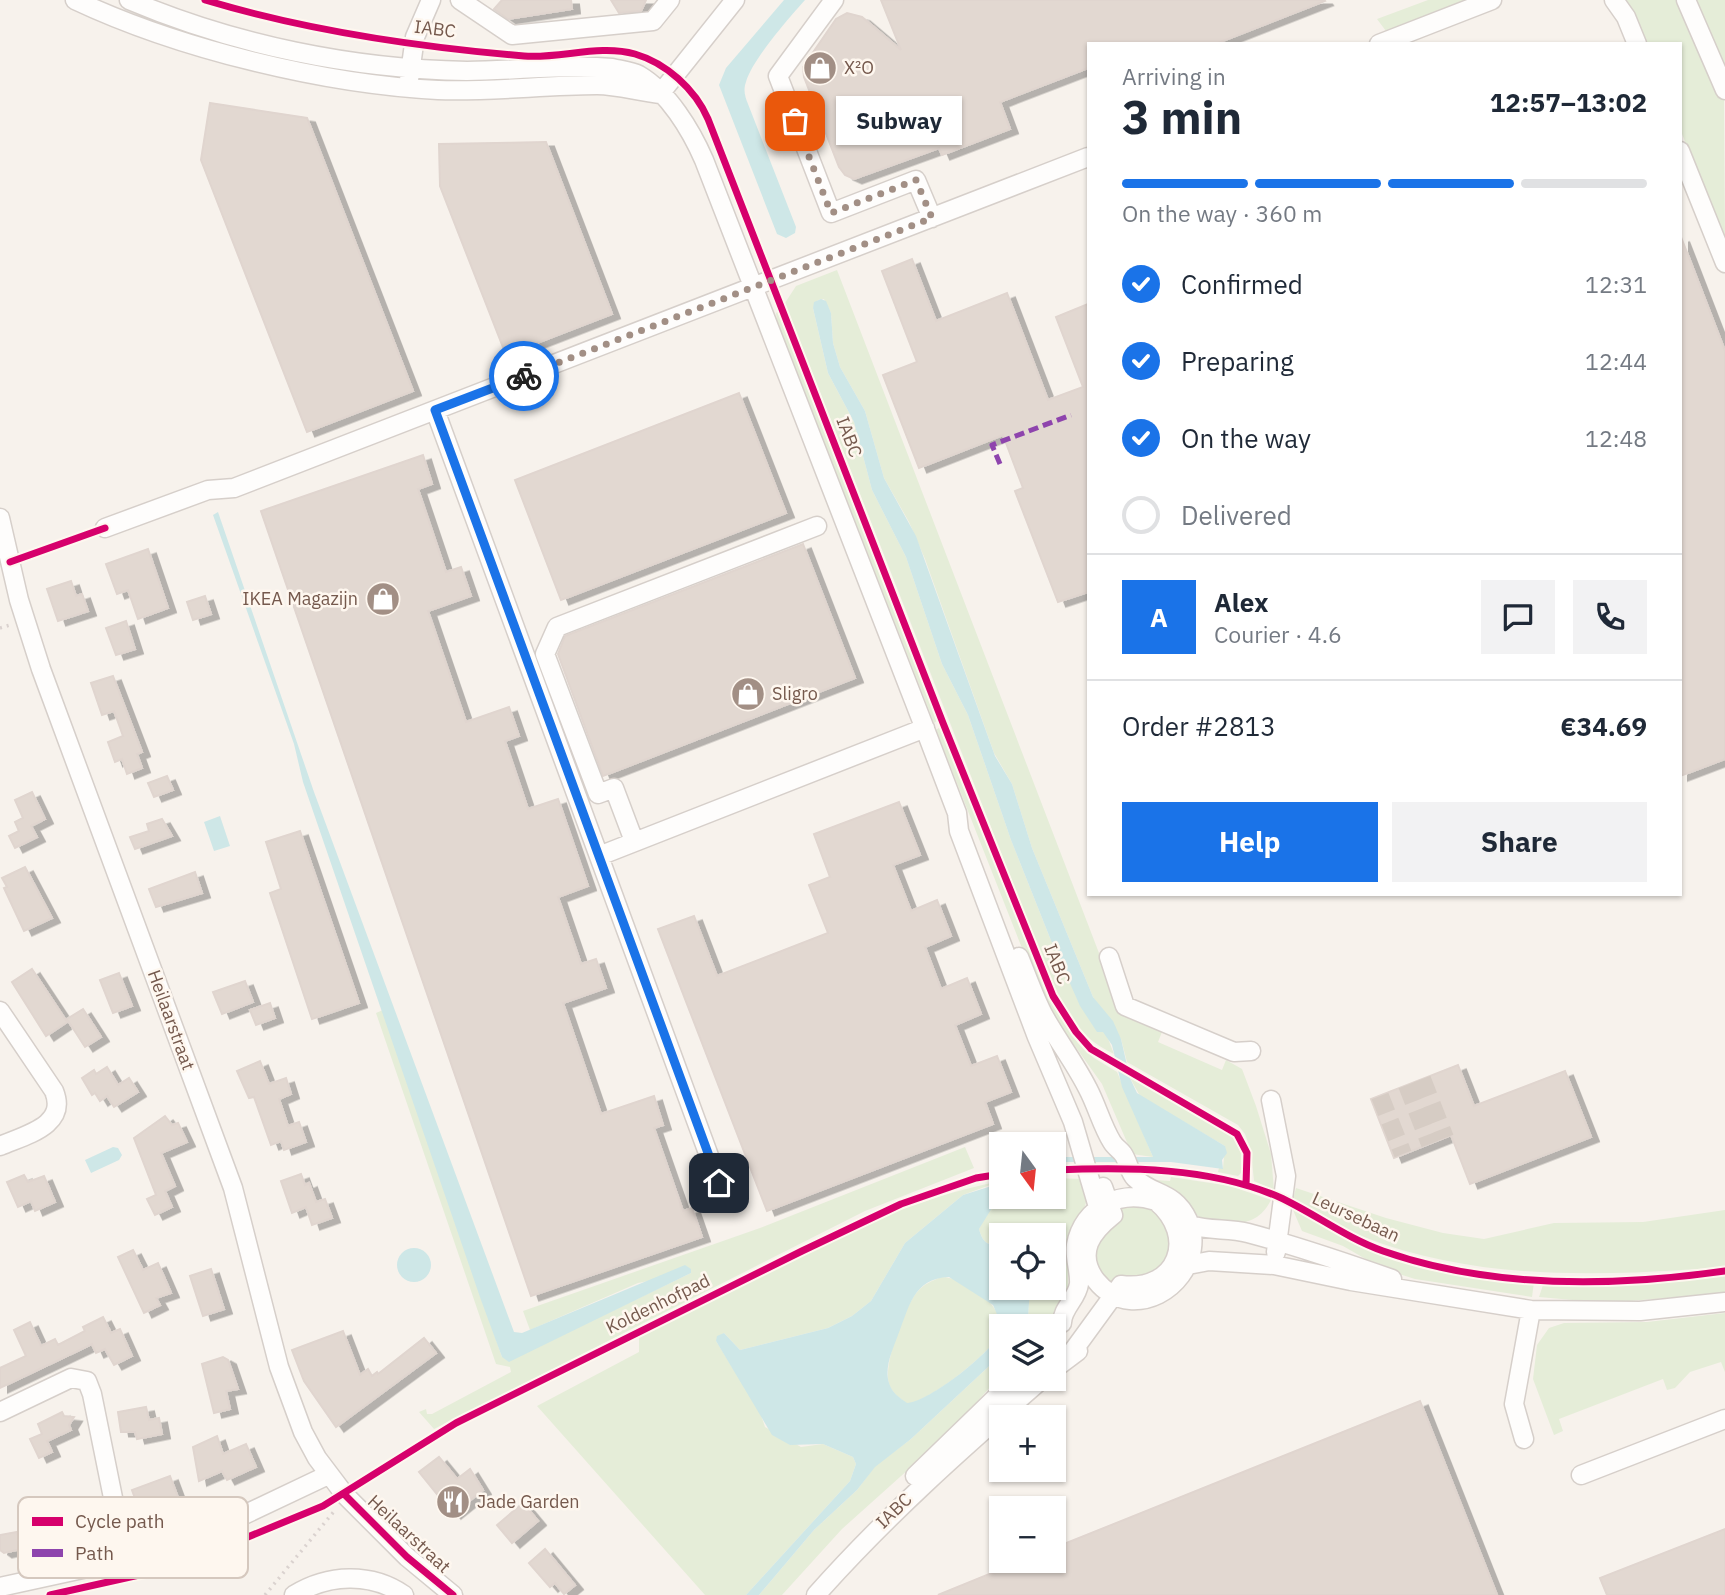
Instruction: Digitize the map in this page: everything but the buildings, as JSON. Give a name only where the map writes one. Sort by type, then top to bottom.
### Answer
[{"type":"street","points":[[75,0],[123,21],[249,60],[312,74],[408,88],[499,91],[595,85],[660,94],[735,0]]},
{"type":"street","name":"IABC","points":[[129,0],[262,44],[325,58],[410,68],[477,71],[612,68],[639,75],[660,94],[694,136],[925,728],[957,813],[959,831],[1037,1037],[1073,1122],[1083,1131],[1086,1154],[1103,1204]]},
{"type":"street","points":[[408,88],[415,37],[431,0]]},
{"type":"street","points":[[460,0],[512,35],[653,21],[670,0]]},
{"type":"street","points":[[834,0],[778,76],[831,213],[916,180],[932,218]]},
{"type":"street","points":[[1384,42],[1492,0]]},
{"type":"street","points":[[1615,0],[1626,17],[1636,42]]},
{"type":"street","points":[[1686,0],[1725,90]]},
{"type":"street","points":[[1682,156],[1725,263]]},
{"type":"street","points":[[104,528],[208,490],[234,488],[1087,157]]},
{"type":"street","points":[[435,410],[719,1183]]},
{"type":"street","name":"Heilaarstraat","points":[[0,518],[19,600],[41,669],[233,1188],[285,1386],[303,1432],[328,1475],[345,1495],[407,1557],[453,1595]]},
{"type":"street","points":[[635,841],[614,788],[598,794],[545,654],[557,627],[817,526]]},
{"type":"street","points":[[598,856],[925,728]]},
{"type":"street","name":"IABC","points":[[957,813],[967,827],[1044,1014],[1088,1088],[1116,1150],[1135,1184]]},
{"type":"street","points":[[1109,957],[1125,1006],[1234,1052],[1251,1051]]},
{"type":"street","points":[[0,1011],[51,1086],[58,1106],[50,1122],[0,1146]]},
{"type":"street","points":[[1270,1100],[1286,1176],[1269,1240],[1274,1265]]},
{"type":"street","points":[[1066,1323],[1082,1305],[1092,1288],[1086,1280],[1089,1244],[1098,1228],[1113,1215],[1103,1204],[1135,1184],[1156,1201],[1187,1235],[1188,1265],[1178,1280],[1148,1298],[1119,1297],[1086,1280]]},
{"type":"street","points":[[1187,1235],[1248,1243],[1269,1240],[1321,1253],[1425,1290]]},
{"type":"street","points":[[1066,1358],[1083,1349],[1119,1297],[1121,1285],[1139,1286],[1161,1277],[1172,1268],[1187,1235]]},
{"type":"street","points":[[1188,1265],[1209,1261],[1274,1265],[1351,1281],[1425,1290],[1531,1310],[1628,1312],[1725,1302]]},
{"type":"street","points":[[1524,1439],[1514,1404],[1531,1310]]},
{"type":"street","points":[[0,1412],[71,1378],[87,1381],[113,1497]]},
{"type":"street","name":"IABC","points":[[802,1595],[866,1524],[1003,1391]]},
{"type":"street","name":"IABC","points":[[816,1595],[914,1493],[1029,1391]]},
{"type":"street","points":[[1581,1475],[1725,1419]]},
{"type":"street","points":[[248,1514],[328,1475]]},
{"type":"street","points":[[0,1587],[45,1578]]},
{"type":"street","points":[[294,1595],[330,1580],[353,1578],[376,1580],[404,1595]]},
{"type":"path","points":[[323,1506],[345,1495]]},
{"type":"path","points":[[265,1595],[334,1513],[345,1495]]},
{"type":"green space","points":[[1428,0],[1469,0],[1386,31],[1377,19]]},
{"type":"green space","points":[[1626,0],[1682,0],[1724,98],[1725,241],[1682,134],[1682,42],[1645,42]]},
{"type":"green space","points":[[1690,0],[1725,0],[1725,82]]},
{"type":"green space","points":[[837,270],[1122,1013],[1162,1032],[1158,1042],[1222,1070],[1226,1060],[1242,1069],[1271,1154],[1274,1190],[1254,1181],[1251,1151],[1245,1134],[1238,1125],[1127,1062],[1121,1039],[1093,997],[1032,848],[1012,784],[994,753],[925,559],[909,522],[884,478],[865,411],[840,367],[833,343],[831,313],[824,299],[818,300],[813,308],[828,373],[854,422],[872,490],[906,557],[942,664],[968,715],[1011,840],[1050,938],[1107,1036],[1114,1054],[1082,1032],[1059,1000],[785,303],[796,286]]},
{"type":"green space","points":[[779,311],[938,720],[934,723],[777,321],[776,313]]},
{"type":"green space","points":[[940,727],[1047,994],[1078,1043],[1094,1058],[1117,1072],[1153,1157],[1132,1154],[1102,1084],[1050,1011],[1029,966],[936,730]]},
{"type":"green space","points":[[383,1010],[502,1357],[568,1332],[691,1273],[638,1283],[530,1330],[523,1311],[760,1228],[965,1147],[974,1168],[865,1211],[434,1429],[419,1412],[426,1409],[427,1414],[432,1414],[511,1372],[510,1367],[496,1364],[376,1013]]},
{"type":"green space","points":[[1130,1078],[1232,1135],[1241,1153],[1241,1173],[1238,1176],[1218,1172],[1219,1168],[1223,1168],[1225,1146],[1140,1096]]},
{"type":"green space","points":[[1171,1177],[1230,1186],[1271,1200],[1265,1210],[1249,1221],[1232,1223],[1201,1219],[1174,1190],[1155,1180],[1170,1181]]},
{"type":"green space","points":[[1066,1178],[1082,1179],[1087,1200],[1068,1254],[1066,1296],[1066,1223],[989,1223],[989,1244],[979,1229],[992,1209],[1066,1209]]},
{"type":"green space","points":[[989,1184],[963,1195],[905,1243],[871,1301],[852,1316],[828,1328],[740,1350],[724,1333],[716,1341],[760,1412],[765,1427],[801,1447],[823,1444],[853,1457],[856,1464],[850,1481],[746,1595],[705,1595],[537,1406],[639,1352],[639,1336],[771,1268],[861,1226],[953,1192]]},
{"type":"green space","points":[[1296,1188],[1386,1218],[1443,1233],[1484,1239],[1554,1223],[1643,1222],[1725,1210],[1725,1267],[1588,1273],[1497,1269],[1452,1262],[1408,1252],[1355,1233],[1293,1199]]},
{"type":"green space","points":[[1146,1205],[1160,1213],[1173,1246],[1162,1268],[1112,1287],[1097,1268],[1100,1237],[1116,1206]]},
{"type":"green space","points":[[1293,1210],[1362,1247],[1418,1265],[1534,1282],[1532,1297],[1415,1279],[1383,1269],[1343,1246],[1302,1231]]},
{"type":"green space","points":[[1725,1276],[1725,1293],[1606,1303],[1539,1297],[1544,1282],[1634,1285]]},
{"type":"green space","points":[[941,1277],[961,1282],[982,1294],[997,1314],[989,1314],[989,1348],[986,1351],[945,1385],[930,1395],[907,1404],[894,1393],[889,1384],[889,1364],[907,1309],[918,1291]]},
{"type":"green space","points":[[1029,1300],[1063,1300],[1054,1314],[1028,1314]]},
{"type":"green space","points":[[1725,1313],[1725,1372],[1721,1362],[1690,1372],[1675,1388],[1667,1390],[1663,1379],[1559,1419],[1563,1431],[1554,1435],[1533,1379],[1537,1345],[1549,1328],[1564,1323],[1647,1322]]},
{"type":"green space","points":[[989,1366],[989,1388],[949,1433],[842,1529],[782,1595],[759,1595],[814,1530],[857,1490],[875,1466],[911,1439]]},
{"type":"water","points":[[784,0],[805,0],[756,62],[746,82],[745,91],[796,227],[795,233],[786,238],[777,234],[719,85],[726,68]]},
{"type":"water","points":[[821,299],[826,301],[831,313],[833,343],[840,367],[865,411],[884,478],[916,536],[995,756],[1012,784],[1032,848],[1093,997],[1113,1021],[1121,1039],[1130,1078],[1137,1093],[1225,1146],[1227,1153],[1222,1160],[1223,1169],[1171,1162],[1066,1162],[1066,1157],[1153,1157],[1122,1087],[1112,1045],[1103,1032],[1097,1032],[1080,1006],[1050,938],[1011,840],[968,715],[942,664],[906,557],[872,490],[854,422],[828,373],[813,308],[814,302]]},
{"type":"water","points":[[218,512],[314,792],[514,1332],[522,1333],[685,1265],[691,1269],[691,1273],[509,1362],[502,1357],[481,1300],[303,782],[294,744],[213,515]]},
{"type":"water","points":[[220,816],[230,846],[214,851],[204,822]]},
{"type":"water","points":[[113,1147],[118,1148],[122,1155],[119,1160],[91,1173],[85,1160]]},
{"type":"water","points":[[989,1187],[989,1209],[991,1209],[979,1229],[989,1244],[989,1300],[1029,1300],[1028,1314],[997,1314],[993,1305],[949,1277],[927,1283],[920,1289],[909,1305],[888,1364],[892,1390],[907,1403],[917,1400],[945,1385],[989,1348],[989,1366],[911,1439],[875,1467],[857,1490],[814,1530],[759,1595],[746,1595],[850,1481],[856,1464],[853,1457],[823,1444],[790,1445],[772,1435],[716,1341],[717,1336],[724,1333],[740,1350],[828,1328],[852,1316],[871,1301],[905,1243],[963,1195]]},
{"type":"water","points":[[414,1248],[426,1253],[431,1265],[426,1277],[414,1282],[402,1277],[397,1265],[402,1253]]},
{"type":"tunnel","points":[[1422,1079],[1445,1138]]},
{"type":"tunnel","points":[[1407,1085],[1430,1144]]},
{"type":"tunnel","points":[[1380,1096],[1403,1154]]},
{"type":"marked path","points":[[1000,464],[992,445],[1071,415]]},
{"type":"cycle path","points":[[205,0],[283,21],[444,48],[524,56],[621,51],[658,64],[678,79],[695,97],[708,119],[943,723],[1053,996],[1076,1032],[1091,1049],[1237,1134],[1247,1153],[1246,1185]]},
{"type":"cycle path","points":[[10,562],[105,528]]},
{"type":"cycle path","name":"Leursebaan","points":[[1066,1170],[1140,1169],[1197,1174],[1225,1180],[1279,1197],[1383,1251],[1466,1272],[1509,1278],[1596,1282],[1725,1271]]},
{"type":"cycle path","name":"Koldenhofpad","points":[[248,1537],[323,1506],[456,1423],[802,1251],[901,1204],[989,1176]]},
{"type":"cycle path","points":[[345,1495],[407,1557],[453,1595]]},
{"type":"cycle path","name":"Koldenhofpad","points":[[50,1595],[126,1578]]},
{"type":"way so far","points":[[524,376],[932,218],[916,180],[831,213],[795,121]]},
{"type":"place","name":"X²O","points":[[820,68]]},
{"type":"place","name":"Subway","points":[[795,121]]},
{"type":"place","name":"IKEA Magazijn","points":[[383,599]]},
{"type":"place","name":"Sligro","points":[[748,694]]},
{"type":"place","name":"Jade Garden","points":[[453,1502]]},
{"type":"route","points":[[524,376],[435,410],[719,1183]]}]
